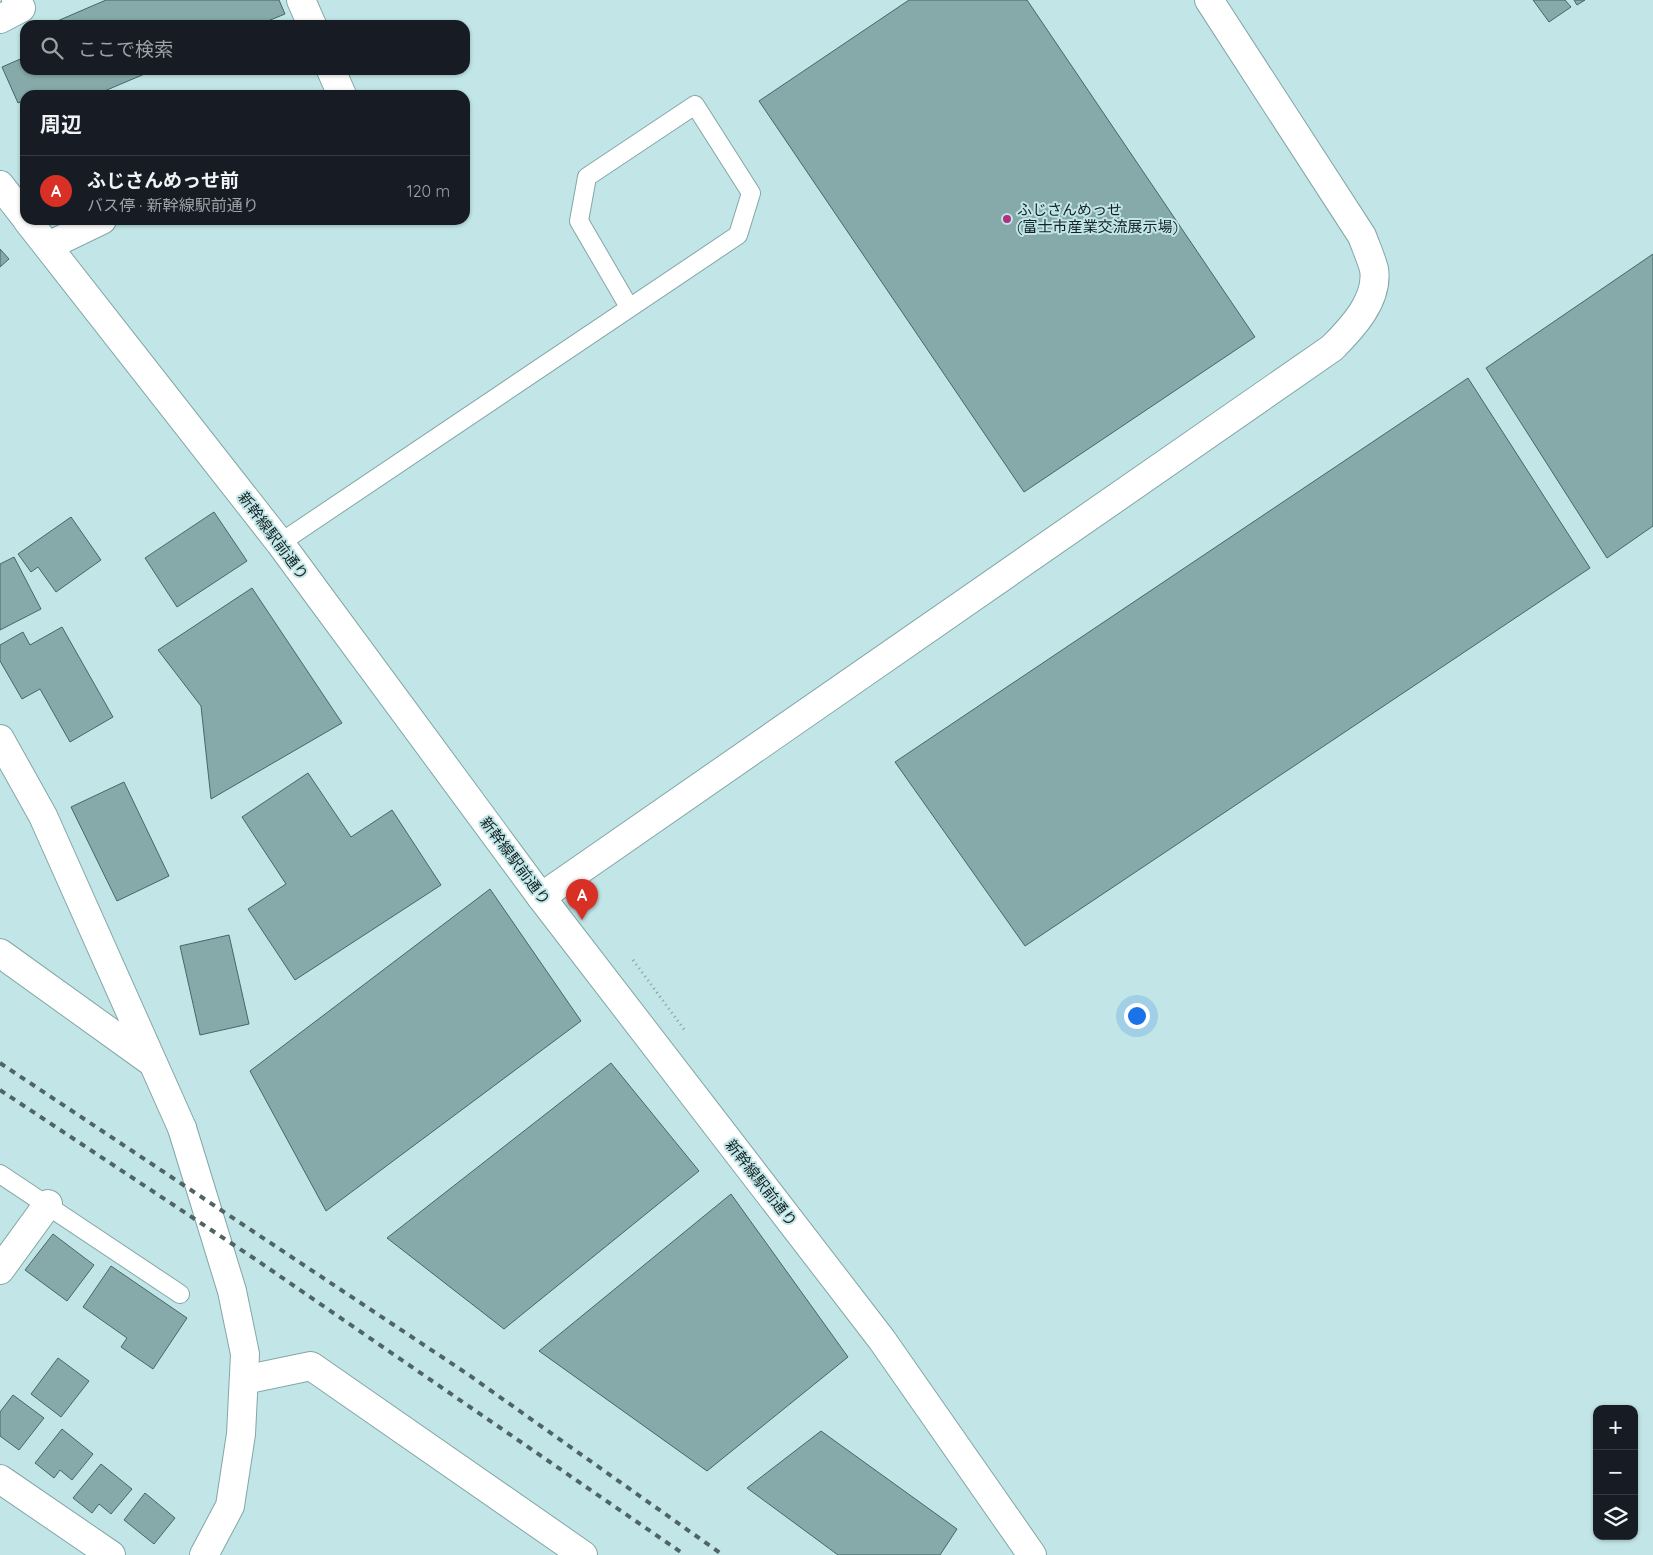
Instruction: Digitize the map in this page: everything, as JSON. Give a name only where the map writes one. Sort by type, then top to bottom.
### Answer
[{"type":"street","points":[[0,19],[21,8],[16,0]]},
{"type":"street","points":[[301,0],[310,20]]},
{"type":"street","points":[[541,896],[1332,348],[1357,323],[1370,298],[1374,270],[1362,236],[1209,0]]},
{"type":"street","points":[[333,75],[340,90]]},
{"type":"street","points":[[0,185],[20,211]]},
{"type":"street","name":"新幹線駅前通り","points":[[31,225],[280,543],[541,896],[882,1340],[1032,1555]]},
{"type":"street","points":[[48,246],[92,225]]},
{"type":"street","points":[[0,739],[43,816],[182,1128],[232,1291],[245,1354],[242,1434],[230,1506],[204,1555]]},
{"type":"street","points":[[0,953],[154,1064]]},
{"type":"street","points":[[0,1270],[48,1204]]},
{"type":"street","points":[[244,1380],[311,1366],[584,1555]]},
{"type":"street","points":[[0,1479],[111,1555]]},
{"type":"lane","points":[[280,543],[738,235],[751,193],[695,105],[587,177],[579,221],[629,307]]},
{"type":"lane","points":[[0,1174],[48,1204],[180,1294]]},
{"type":"building","points":[[106,0],[279,0],[285,14],[270,20],[60,20]]},
{"type":"building","name":"ふじさんめっせ (富士市産業交流展示場)","points":[[909,0],[1027,0],[1255,337],[1024,492],[759,101]]},
{"type":"building","points":[[1533,0],[1565,0],[1571,7],[1549,22]]},
{"type":"building","points":[[1574,0],[1585,0],[1577,5]]},
{"type":"building","points":[[20,59],[20,75],[142,75],[107,90],[20,90],[20,102],[18,103],[2,67]]},
{"type":"building","points":[[0,249],[9,259],[0,267]]},
{"type":"building","points":[[1653,254],[1653,526],[1607,558],[1486,368]]},
{"type":"building","points":[[1468,378],[1590,568],[1025,946],[895,762]]},
{"type":"building","points":[[214,512],[247,561],[177,607],[145,558]]},
{"type":"building","points":[[71,517],[101,560],[56,592],[38,567],[31,572],[18,554]]},
{"type":"building","points":[[14,557],[41,609],[0,630],[0,564]]},
{"type":"building","points":[[252,588],[342,723],[211,799],[201,706],[158,650]]},
{"type":"building","points":[[62,627],[113,717],[70,742],[40,689],[22,699],[0,661],[0,645],[23,632],[30,645]]},
{"type":"building","points":[[308,773],[351,837],[392,810],[441,885],[295,980],[248,909],[286,884],[242,817]]},
{"type":"building","points":[[124,782],[169,876],[117,901],[71,807]]},
{"type":"building","points":[[490,889],[581,1021],[326,1211],[250,1071]]},
{"type":"building","points":[[229,935],[249,1024],[200,1035],[180,946]]},
{"type":"building","points":[[611,1063],[699,1171],[504,1329],[387,1238]]},
{"type":"building","points":[[731,1194],[848,1357],[707,1471],[539,1351]]},
{"type":"building","points":[[53,1234],[94,1265],[67,1301],[25,1270]]},
{"type":"building","points":[[111,1266],[187,1318],[153,1369],[121,1347],[127,1338],[83,1307]]},
{"type":"building","points":[[58,1358],[89,1381],[61,1417],[31,1394]]},
{"type":"building","points":[[13,1395],[44,1418],[19,1450],[0,1436],[0,1412]]},
{"type":"building","points":[[62,1429],[93,1454],[72,1480],[60,1470],[54,1478],[35,1463]]},
{"type":"building","points":[[821,1431],[957,1529],[940,1555],[838,1555],[747,1488]]},
{"type":"building","points":[[101,1464],[132,1489],[111,1514],[99,1504],[92,1513],[73,1498]]},
{"type":"building","points":[[145,1493],[175,1518],[154,1544],[124,1520]]},
{"type":"railway","points":[[0,1063],[466,1373],[723,1555]]},
{"type":"railway","points":[[0,1090],[255,1259],[685,1555]]},
{"type":"place","name":"ふじさんめっせ (富士市産業交流展示場)","points":[[1007,219]]},
{"type":"place","name":"ふじさんめっせ前","points":[[582,920]]}]
